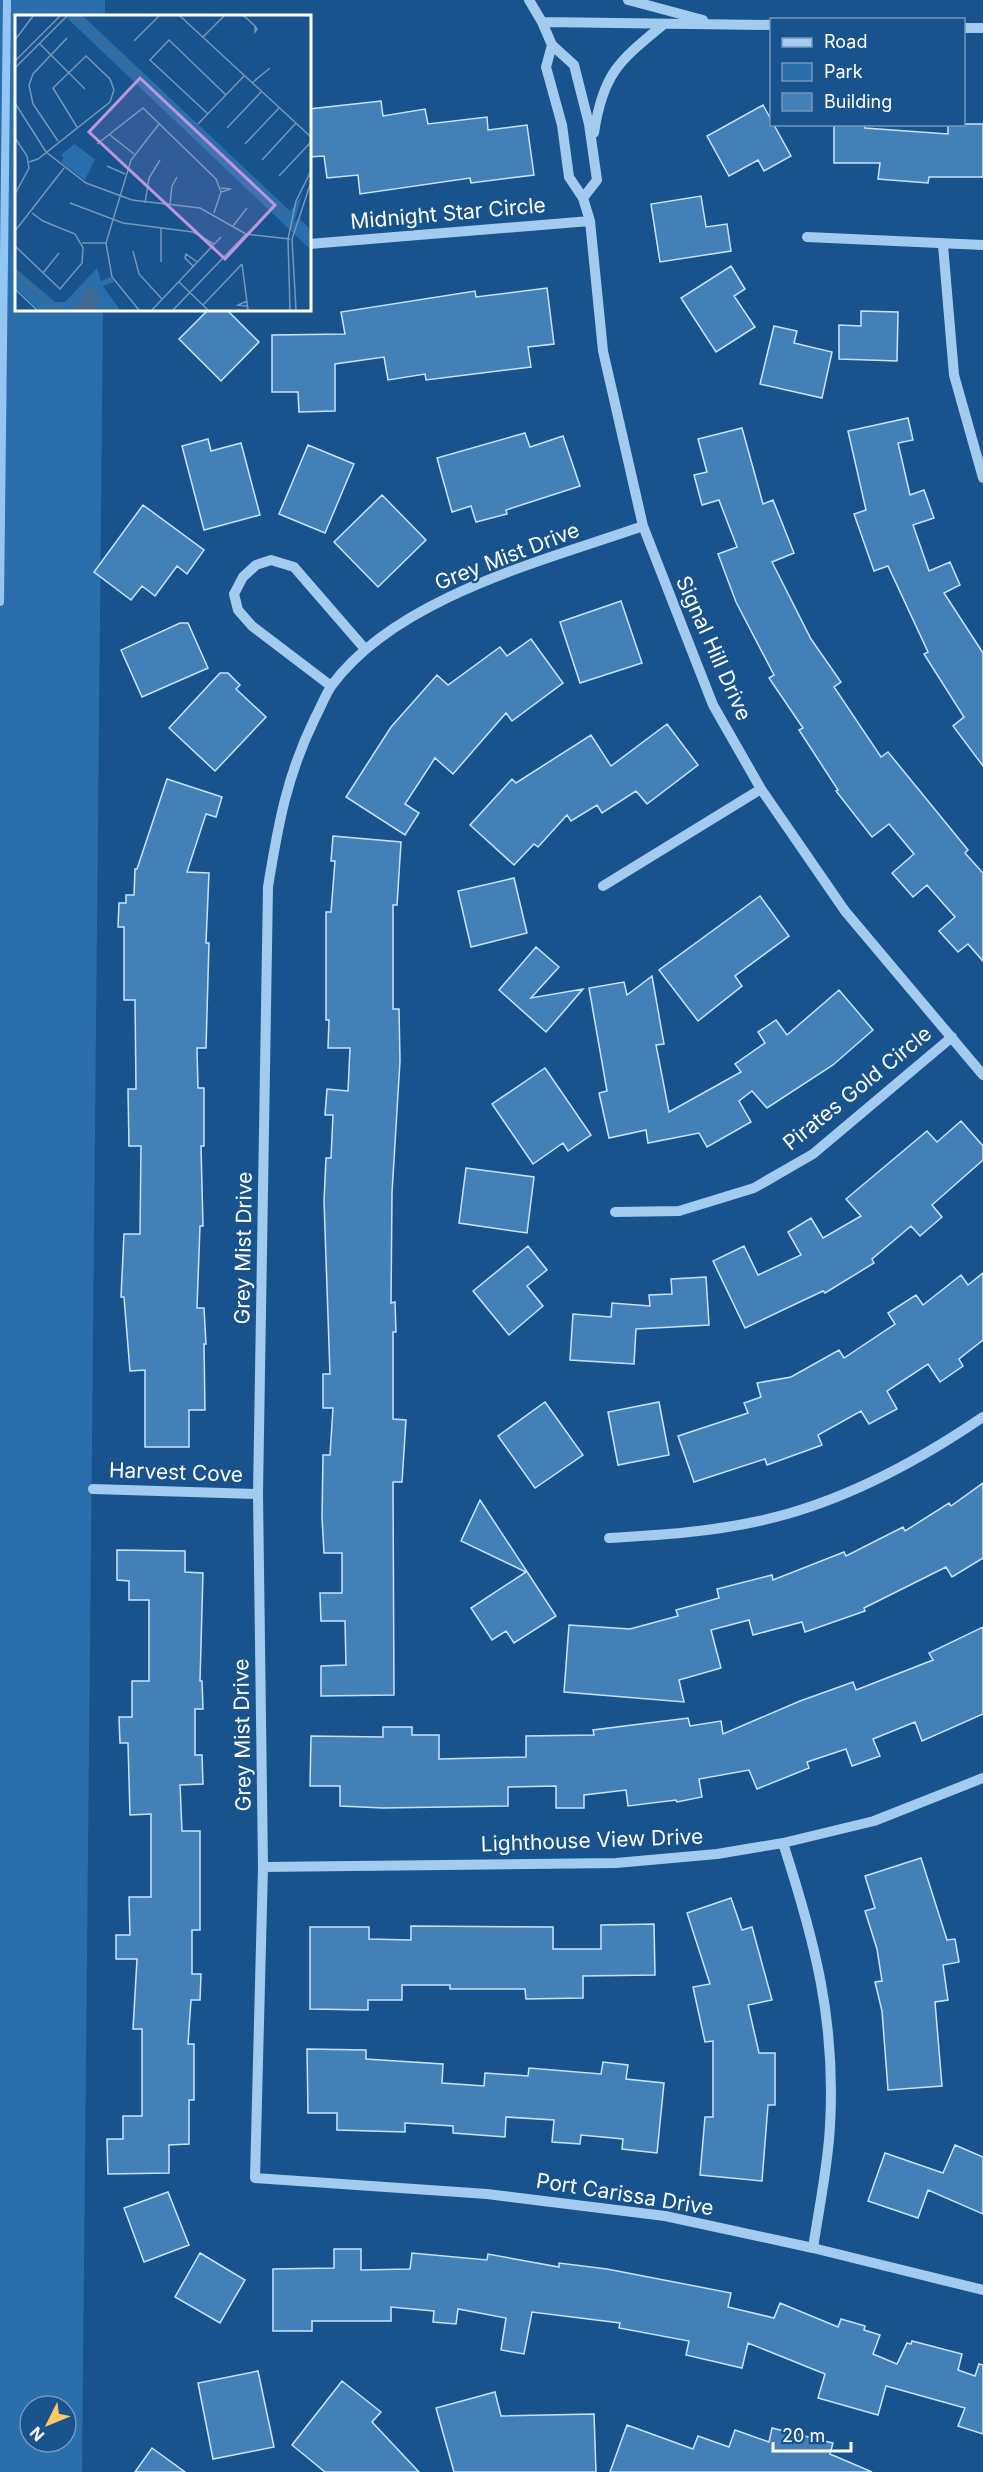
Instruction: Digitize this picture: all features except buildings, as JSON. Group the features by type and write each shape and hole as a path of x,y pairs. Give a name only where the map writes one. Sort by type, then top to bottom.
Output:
{"street":[{"path":"529,0 552,45 574,65 597,180 583,198"},
{"path":"628,0 717,24"},
{"path":"542,22 770,25"},
{"path":"592,146 599,99 612,71 664,24"},
{"path":"965,28 983,28"},
{"name":"Signal Hill Drive","path":"552,45 546,67 562,125 570,177 583,198 590,221 603,351 642,526 713,705 761,789 845,911 983,1075"},
{"name":"Midnight Star Circle","path":"310,244 590,221"},
{"path":"807,237 943,245 983,245"},
{"path":"943,245 954,375 983,478"},
{"name":"Grey Mist Drive","path":"255,2178 263,1868 258,1494 268,887 280,812 301,748 331,686 365,649 419,613 476,585 642,526"},
{"path":"331,686 252,626 238,610 234,594 243,577 256,565 271,560 294,567 365,649"},
{"path":"603,886 761,789"},
{"name":"Pirates Gold Circle","path":"615,1212 679,1211 754,1188 813,1154 952,1037"},
{"path":"609,1538 682,1533 760,1521 828,1500 953,1438 983,1417"},
{"name":"Harvest Cove","path":"93,1489 258,1494"},
{"name":"Lighthouse View Drive","path":"263,1868 616,1863 717,1854 783,1843 874,1821 983,1778"},
{"path":"783,1843 812,1932 826,2003 831,2070 830,2128 813,2248"},
{"name":"Port Carissa Drive","path":"255,2178 487,2194 641,2213 813,2248 983,2290"}],"green space":[{"path":"0,0 105,0 105,15 15,15 15,310 103,310 82,2472 0,2472"}],"waterway":[{"path":"0,602 7,0"}]}
